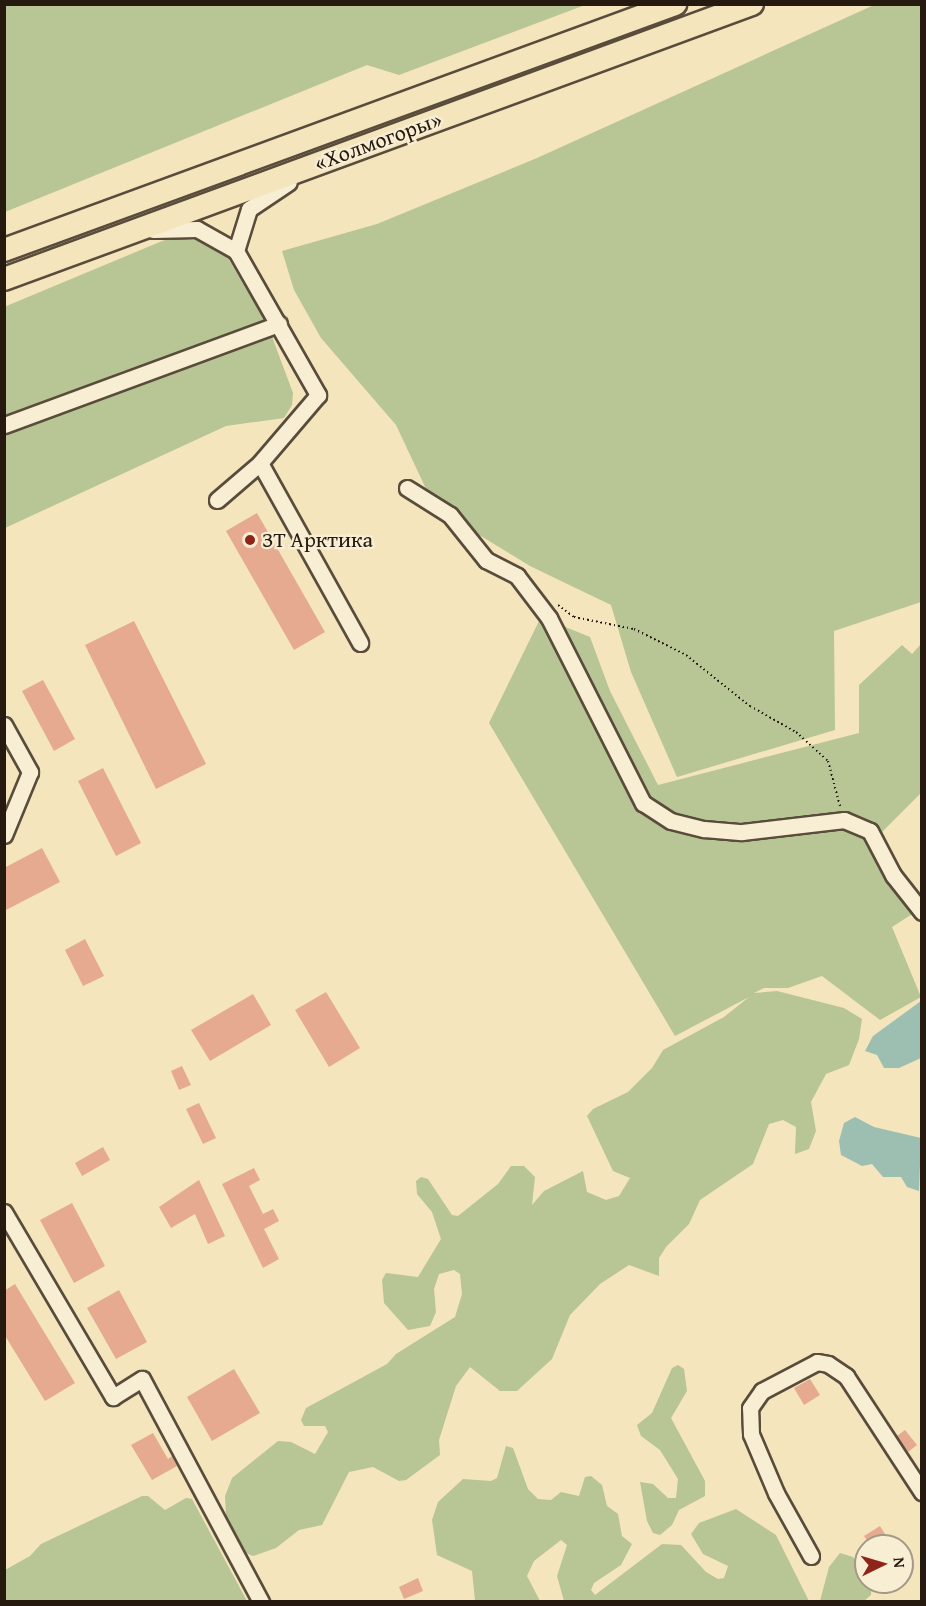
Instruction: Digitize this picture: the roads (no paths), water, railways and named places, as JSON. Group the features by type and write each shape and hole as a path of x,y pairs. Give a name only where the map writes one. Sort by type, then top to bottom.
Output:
{"highway":[{"name":"«Холмогоры»","path":"4,250 675,4"},
{"name":"«Холмогоры»","path":"4,279 752,4"}],"street":[{"path":"236,251 249,209 334,157"},
{"path":"124,234 197,230 236,251 318,395 260,463 217,500"},
{"path":"4,425 279,324"},
{"path":"260,463 360,643"},
{"path":"407,488 450,515 486,560 516,576 549,618 644,803 671,821 704,829 742,832 844,820 870,831 892,875 921,912"},
{"path":"4,725 30,772 4,835"},
{"path":"4,1212 113,1397 142,1379 261,1602"},
{"path":"811,1556 768,1473 751,1434 750,1408 762,1391 817,1362 828,1364 846,1376 921,1492"}],"place":[{"name":"ЗТ Арктика","path":"250,540"}]}
